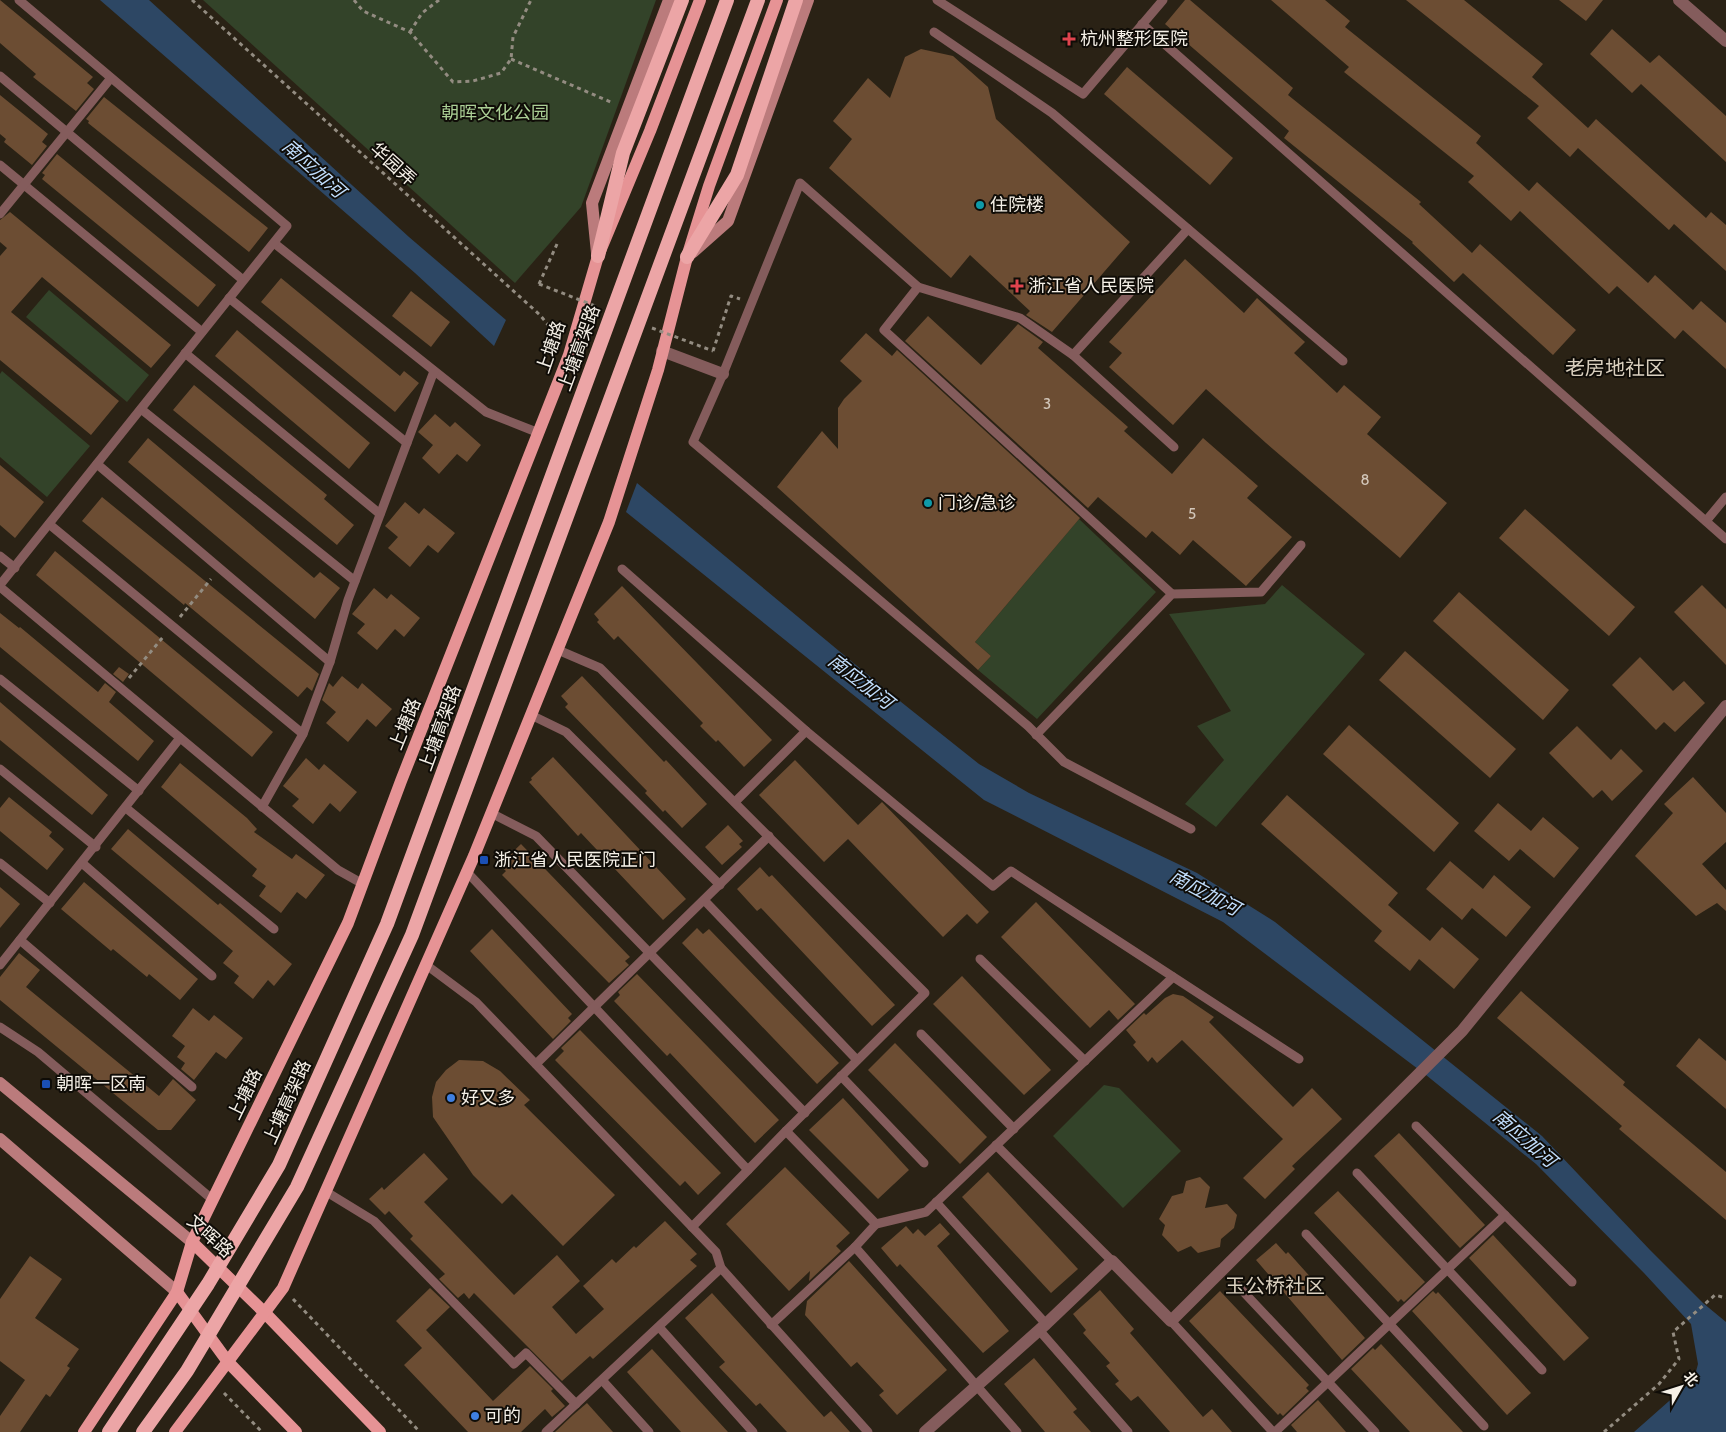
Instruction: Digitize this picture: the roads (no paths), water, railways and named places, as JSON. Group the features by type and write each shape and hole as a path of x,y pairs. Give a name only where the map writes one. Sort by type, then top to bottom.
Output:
{"highway":[{"path":"598,256 623,153 682,0"},
{"name":"上塘高架路","path":"109,1432 208,1284 279,1165 387,924 727,0"},
{"path":"143,1432 187,1370 298,1187 412,935 758,0"},
{"path":"687,257 737,175 796,0"}],"main road":[{"path":"598,256 592,203 669,0"},
{"name":"上塘路","path":"84,1432 178,1292 192,1242 348,923 401,781 569,355 598,256 650,131 700,0"},
{"path":"175,1432 282,1288 491,813 609,522 662,351 687,257 709,186 777,0"},
{"path":"687,257 728,221 808,0"},
{"name":"文晖路","path":"0,1083 192,1242 265,1313 380,1432"},
{"path":"0,1139 178,1292 228,1362 296,1432"}],"street":[{"path":"1679,0 1726,41"},
{"path":"662,351 723,374"},
{"path":"925,1432 1043,1327 1112,1261 1171,1320 1462,1031 1726,706"}],"lane":[{"path":"19,0 286,226 0,586 338,870 363,884"},
{"path":"937,0 1082,94 1162,0"},
{"path":"1142,24 1726,539"},
{"path":"934,32 1052,114 1343,361"},
{"path":"0,76 243,280"},
{"path":"0,214 111,78"},
{"path":"0,165 202,332"},
{"path":"1174,447 1074,356 1020,318 918,287 800,182 723,374 693,442 1036,735 1064,762 1191,829"},
{"path":"1074,356 1188,230"},
{"path":"274,243 486,412 539,433"},
{"path":"918,287 884,330 1172,594 1261,592 1301,545"},
{"path":"229,298 407,443"},
{"path":"186,353 380,514"},
{"path":"262,807 303,734 330,662 355,581 434,371"},
{"path":"141,409 355,581"},
{"path":"97,464 330,662"},
{"path":"1706,521 1726,497"},
{"path":"49,524 303,734"},
{"path":"0,556 15,568"},
{"path":"622,569 806,731 993,886 1011,871 1299,1059"},
{"path":"1036,735 1172,594"},
{"path":"558,650 600,668 925,992 692,1227"},
{"path":"0,679 139,791"},
{"path":"531,716 566,732 720,885"},
{"path":"735,802 806,731"},
{"path":"0,965 3,954 20,940 180,738"},
{"path":"0,769 96,846"},
{"path":"126,808 274,928"},
{"path":"491,813 536,836 804,1113"},
{"path":"536,1064 769,836"},
{"path":"0,863 50,903"},
{"path":"82,863 212,976"},
{"path":"466,871 748,1170"},
{"path":"704,900 857,1060"},
{"path":"20,940 192,1087"},
{"path":"980,958 1085,1061"},
{"path":"425,964 476,1002 716,1252 721,1268 868,1432"},
{"path":"771,1325 855,1247 876,1224 926,1212 1174,977"},
{"path":"0,1027 38,1052 213,1200"},
{"path":"921,1034 1014,1129"},
{"path":"841,1076 924,1163"},
{"path":"1416,1126 1572,1282"},
{"path":"786,1131 876,1224"},
{"path":"996,1145 1112,1261"},
{"path":"1357,1173 1542,1370"},
{"path":"325,1191 374,1221 514,1364 526,1353 576,1404"},
{"path":"936,1202 1043,1327 1128,1432"},
{"path":"1171,1320 1270,1431 1328,1382 1505,1215"},
{"path":"1306,1234 1484,1426"},
{"path":"855,1247 1017,1432"},
{"path":"546,1432 721,1268"},
{"path":"1237,1285 1375,1432"},
{"path":"659,1327 752,1432"},
{"path":"602,1380 649,1432"}],"water":[{"name":"南应加河","path":"100,0 149,0 409,237 506,320 494,346 415,273"},
{"name":"南应加河","path":"637,483 886,690 979,764 1029,793 1197,873 1275,922 1542,1136 1650,1250 1703,1303 1726,1322 1726,1432 1634,1432 1694,1379 1698,1364 1691,1324 1644,1273 1536,1164 1426,1075 1223,922 984,800 626,512"}],"place":[{"name":"杭州整形医院","path":"1069,39"},
{"name":"住院楼","path":"980,205"},
{"name":"浙江省人民医院","path":"1017,286"},
{"name":"门诊/急诊","path":"928,503"},
{"name":"浙江省人民医院正门","path":"484,860"},
{"name":"朝晖一区南","path":"46,1084"},
{"name":"好又多","path":"451,1098"},
{"name":"可的","path":"475,1416"}],"district":[{"name":"老房地社区","path":"1615,368"},
{"name":"玉公桥社区","path":"1275,1286"}],"park label":[{"name":"朝晖文化公园","path":"495,113"}]}
